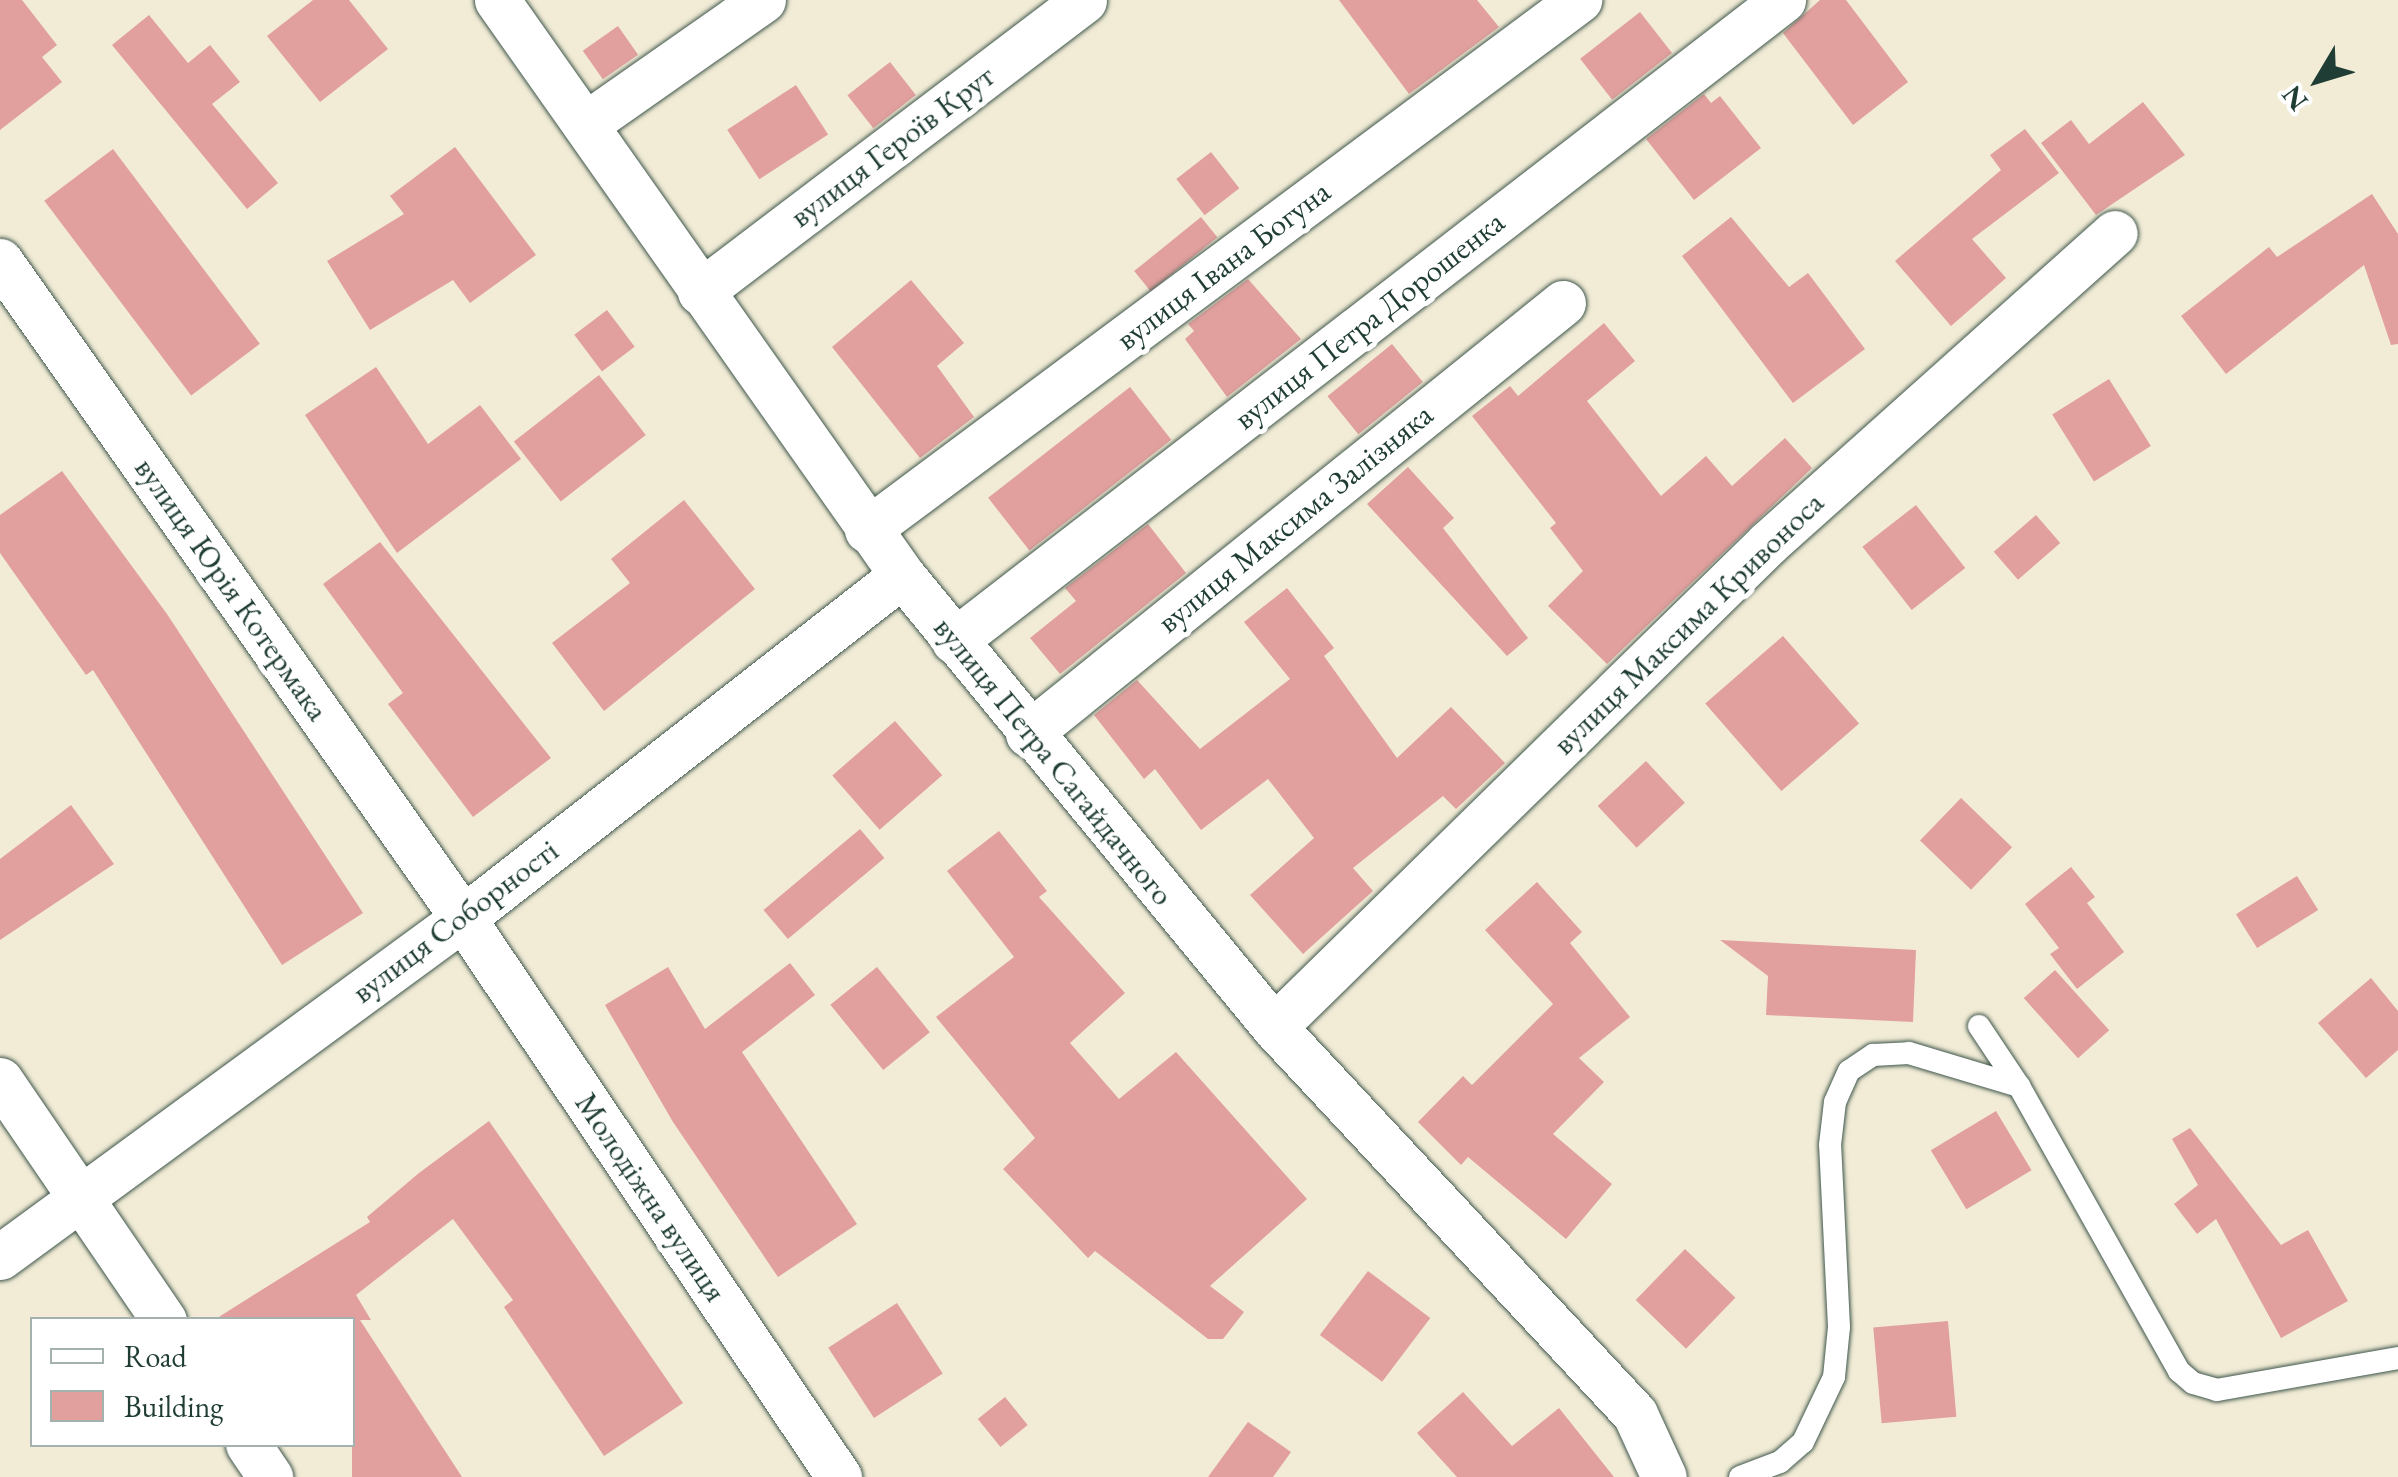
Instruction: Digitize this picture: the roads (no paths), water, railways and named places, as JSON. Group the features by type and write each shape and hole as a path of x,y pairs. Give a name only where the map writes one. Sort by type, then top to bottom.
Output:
{"street":[{"name":"вулиця Петра Сагайдачного","path":"497,0 866,530 1028,734 1274,1027 1635,1414 1664,1477"},
{"path":"586,124 763,0"},
{"name":"вулиця Героїв Крут","path":"700,292 1084,0"},
{"name":"вулиця Івана Богуна","path":"866,530 1579,0"},
{"name":"вулиця Петра Дорошенка","path":"954,641 1783,0"},
{"name":"вулиця Максима Кривоноса","path":"1274,1027 1768,543 2115,233"},
{"name":"вулиця Юрія Котермака","path":"0,261 463,918"},
{"name":"вулиця Максима Залізняка","path":"1028,734 1563,303"},
{"name":"вулиця Соборності","path":"0,1256 463,918 902,575"},
{"name":"Молодіжна вулиця","path":"463,918 839,1477"},
{"path":"0,1080 162,1317"},
{"path":"250,1447 270,1477"}],"lane":[{"path":"1979,1026 2019,1086 2179,1371 2193,1382 2217,1390 2398,1358"},
{"path":"1740,1477 1780,1462 1803,1442 1834,1377 1838,1327 1830,1144 1835,1102 1849,1071 1873,1055 1909,1053 2019,1086"}]}
